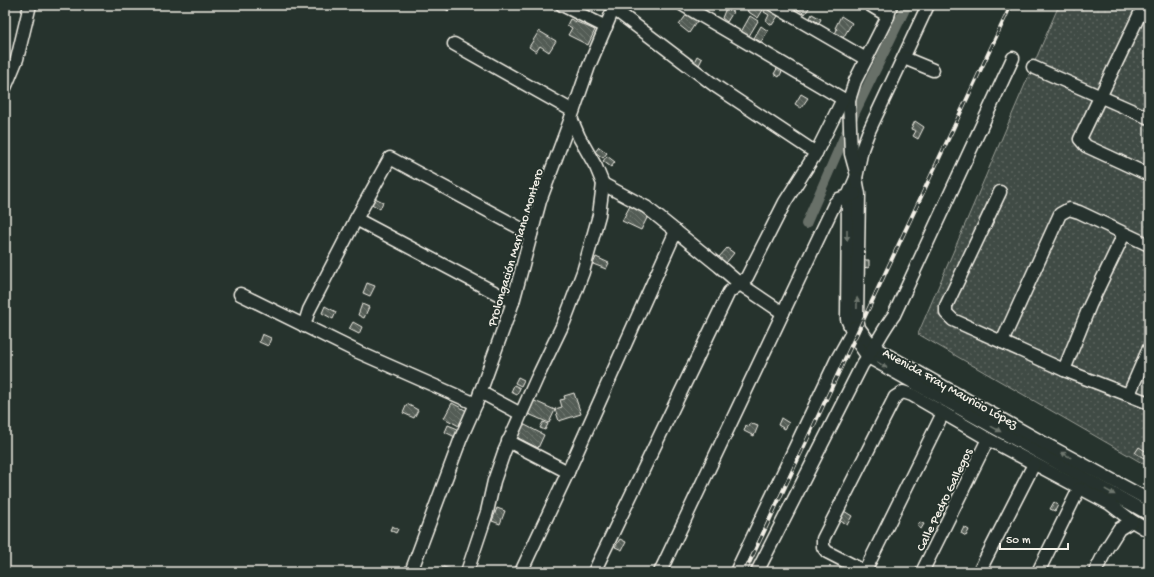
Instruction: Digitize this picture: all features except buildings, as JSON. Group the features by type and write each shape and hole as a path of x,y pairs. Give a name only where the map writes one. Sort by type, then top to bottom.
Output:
{"street":[{"path":"6,82 17,59 30,5"},
{"path":"562,5 606,27"},
{"path":"683,5 847,103"},
{"path":"773,5 866,59"},
{"path":"594,572 729,292 747,277 785,202 847,103 855,81 890,10 870,5"},
{"name":"Avenida Fray Mauricio López","path":"928,5 868,133 862,149 856,176 853,195 847,318 855,327 855,338 871,352 1149,514"},
{"path":"1144,5 1080,139 1086,146 1149,175"},
{"path":"614,7 714,85 816,153"},
{"name":"Prolongación Mariano Montero","path":"411,572 461,438 476,404 513,302 540,201 589,66 614,7"},
{"path":"454,44 572,114 579,137 596,167 603,184 599,215 583,272 564,322 536,378 508,442 494,481 487,512 467,572"},
{"path":"904,58 933,70"},
{"path":"757,572 862,365 884,328 894,315 1013,58"},
{"path":"1033,67 1149,118"},
{"path":"847,103 851,154 856,176"},
{"path":"304,326 309,310 356,219 390,158 531,234"},
{"path":"603,184 646,207 740,284 783,313"},
{"path":"1000,192 946,306 946,313 953,320 1064,370 1149,403"},
{"path":"660,572 697,491 835,203 839,199 853,195"},
{"path":"1002,342 1060,214 1069,209 1079,212 1149,245"},
{"path":"356,219 513,302"},
{"path":"521,572 568,472 676,231"},
{"path":"1064,370 1090,305 1124,234"},
{"path":"240,294 358,352 476,404"},
{"path":"736,572 836,361 855,327"},
{"path":"1129,394 1149,348"},
{"name":"Avenida Fray Mauricio López","path":"871,352 1149,500"},
{"path":"480,392 521,414"},
{"path":"943,413 866,572 827,552 823,547 823,539 895,397 903,392 912,395 988,439 1079,489 1110,504 1132,521 1149,531"},
{"name":"Calle Pedro Gallegos","path":"922,572 988,439"},
{"path":"508,442 568,472"},
{"path":"979,572 1034,464"},
{"path":"1038,572 1079,489"},
{"path":"1095,572 1107,548 1119,529 1132,521"}],"shaded area":[{"path":"1059,5 1149,5 1149,467 918,334"}],"waterway":[{"path":"806,224 856,110 907,5"}],"railway":[{"path":"745,572 1011,5"}]}
